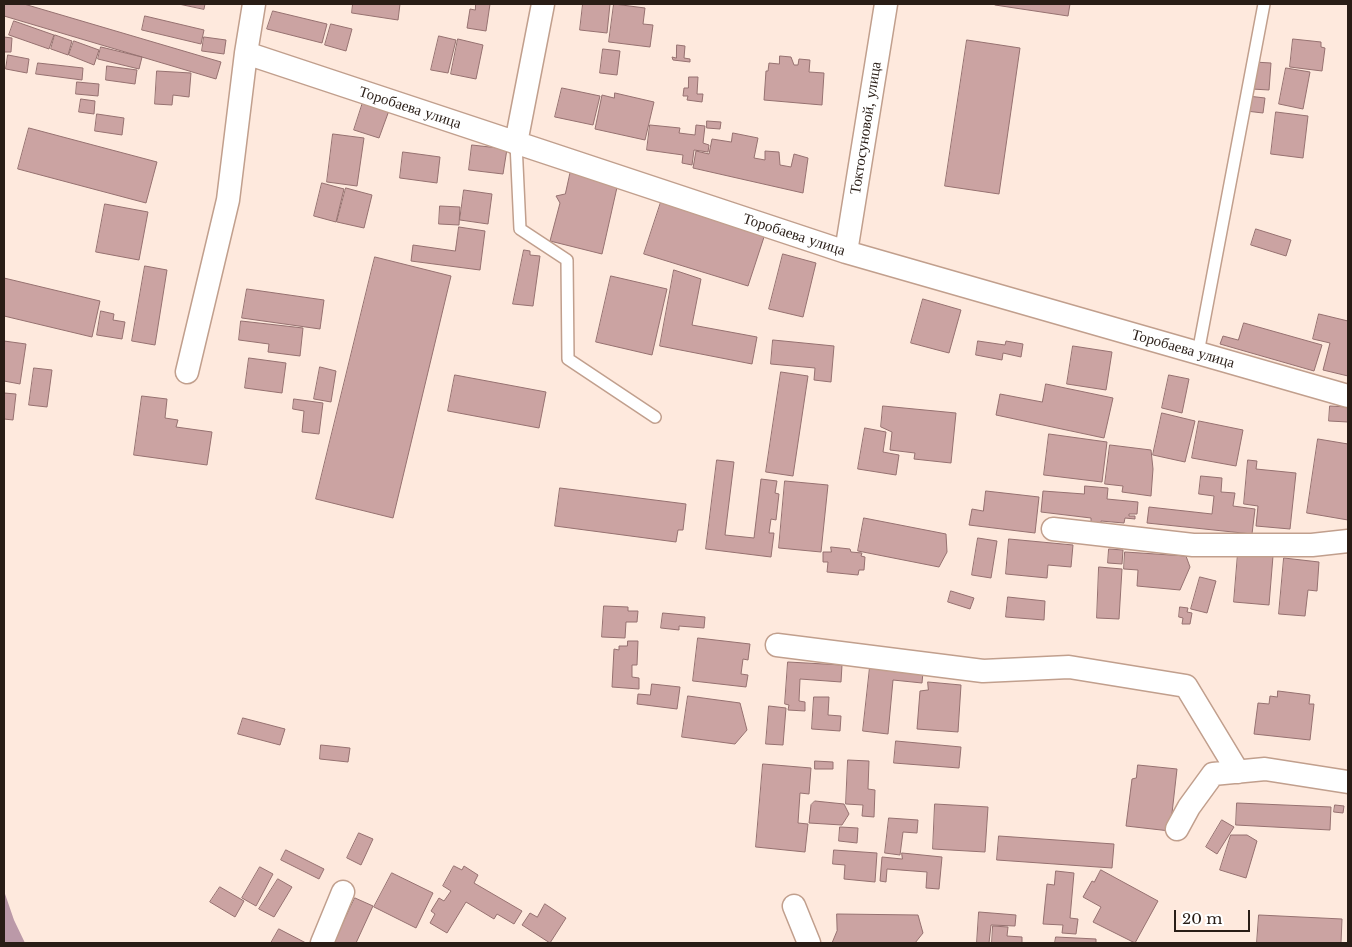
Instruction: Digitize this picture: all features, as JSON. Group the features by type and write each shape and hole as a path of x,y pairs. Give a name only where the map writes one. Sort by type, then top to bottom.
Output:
{"street":[{"path":"187,372 228,200 254,4"},
{"path":"516,143 543,4"},
{"name":"Токтосуновой, улица","path":"846,252 886,4"},
{"name":"Торобаева улица","path":"246,53 846,252 1348,396"},
{"path":"1053,529 1193,545 1312,545 1348,541"},
{"path":"777,645 983,671 1069,667 1186,686 1238,772"},
{"path":"1177,829 1189,807 1213,774 1265,769 1348,782"},
{"path":"322,943 343,892"},
{"path":"794,906 809,943"}],"lane":[{"path":"1198,353 1264,4"},
{"path":"516,143 520,229 567,260 568,359 655,418"}],"shaded area":[{"path":"4,891 14,920 25,943 4,943"}],"building":[{"path":"4,4 24,4 221,62 216,79 4,16"},
{"path":"179,4 205,4 204,9"},
{"path":"353,4 400,4 398,20 352,13"},
{"path":"476,4 490,4 486,31 467,28 470,9 475,10"},
{"path":"583,4 610,4 607,33 580,30"},
{"path":"614,4 645,8 643,24 653,25 650,47 609,42"},
{"path":"995,4 1070,4 1068,16"},
{"path":"273,11 327,24 322,43 267,29"},
{"path":"145,16 204,30 201,44 142,30"},
{"path":"14,21 54,35 49,49 9,35"},
{"path":"331,24 352,29 346,51 325,45"},
{"path":"55,35 72,41 68,55 51,49"},
{"path":"439,36 456,40 448,73 431,70"},
{"path":"4,37 12,38 11,52 4,52"},
{"path":"204,37 226,40 224,54 202,51"},
{"path":"458,39 483,45 476,79 451,74"},
{"path":"1293,39 1321,42 1321,47 1325,48 1322,71 1290,67"},
{"path":"967,40 1020,48 999,194 945,186"},
{"path":"74,41 99,50 94,65 69,55"},
{"path":"677,45 685,46 684,58 690,59 690,62 673,60 672,57 676,58"},
{"path":"101,47 142,57 139,69 98,59"},
{"path":"603,49 620,51 617,75 600,73"},
{"path":"8,55 29,59 27,73 6,69"},
{"path":"780,56 791,57 794,65 798,65 799,59 810,60 809,72 824,73 822,105 764,100 766,71 768,71 769,63 779,64"},
{"path":"1254,62 1271,63 1269,90 1252,89"},
{"path":"38,63 83,68 82,80 36,74"},
{"path":"107,66 137,70 135,84 106,80"},
{"path":"1286,68 1310,72 1303,109 1279,104"},
{"path":"157,71 191,73 189,97 173,95 172,105 155,104"},
{"path":"689,77 698,77 697,94 703,94 702,102 687,100 688,96 683,96 684,88 688,88"},
{"path":"77,82 99,84 98,96 76,94"},
{"path":"562,88 600,96 593,125 555,117"},
{"path":"615,93 654,102 645,140 595,129 602,95 614,98"},
{"path":"365,96 391,105 379,138 354,130"},
{"path":"1248,96 1265,98 1263,113 1246,111"},
{"path":"81,99 95,101 94,114 79,112"},
{"path":"1276,112 1308,116 1303,158 1271,154"},
{"path":"97,114 124,118 122,135 95,131"},
{"path":"707,121 721,122 720,129 707,128"},
{"path":"650,125 680,128 679,133 695,135 696,125 705,126 703,143 709,145 708,152 694,150 692,165 682,163 683,155 647,150"},
{"path":"29,128 157,162 146,203 18,169"},
{"path":"733,133 758,138 754,158 765,160 765,151 779,152 780,165 791,167 794,154 808,158 803,193 693,168 696,151 709,154 712,139 731,142"},
{"path":"333,134 364,138 357,186 327,182"},
{"path":"472,145 507,149 503,174 469,170"},
{"path":"403,152 440,157 437,183 400,178"},
{"path":"571,170 618,183 602,254 550,241 560,203 556,196 565,194"},
{"path":"322,183 344,189 336,222 314,216"},
{"path":"346,188 372,195 364,228 337,222"},
{"path":"464,190 492,194 488,224 460,220"},
{"path":"662,199 765,234 748,286 644,254"},
{"path":"105,204 148,212 139,260 96,252"},
{"path":"440,206 460,207 459,225 439,224"},
{"path":"459,227 485,231 480,270 411,261 413,245 455,251"},
{"path":"1256,229 1291,240 1286,256 1251,245"},
{"path":"524,250 530,251 530,255 540,256 533,306 513,304"},
{"path":"783,254 816,263 803,317 769,309"},
{"path":"375,257 451,276 393,518 316,499"},
{"path":"145,266 167,270 155,345 132,341"},
{"path":"674,270 701,279 692,325 757,337 752,364 660,346"},
{"path":"611,276 667,289 652,355 596,342"},
{"path":"4,278 100,301 92,337 4,316"},
{"path":"247,289 324,300 320,329 242,318"},
{"path":"923,299 961,310 949,353 911,343"},
{"path":"101,311 114,314 113,320 125,322 122,339 97,335"},
{"path":"1319,314 1348,321 1348,376 1323,370 1330,343 1313,339"},
{"path":"241,321 303,328 300,356 268,352 269,344 239,340"},
{"path":"1244,323 1322,345 1314,371 1220,344 1223,336 1238,340"},
{"path":"773,340 834,346 831,382 814,380 815,368 771,364"},
{"path":"4,341 26,344 20,384 4,381"},
{"path":"978,341 1005,345 1006,341 1023,344 1021,357 1003,353 1002,360 976,355"},
{"path":"1073,346 1112,352 1106,390 1067,384"},
{"path":"249,358 286,363 282,393 245,388"},
{"path":"320,367 336,371 331,402 314,399"},
{"path":"34,368 52,370 47,407 29,405"},
{"path":"781,372 808,376 793,476 766,472"},
{"path":"455,375 546,392 539,428 448,411"},
{"path":"1169,375 1189,379 1182,413 1162,408"},
{"path":"1046,384 1113,398 1104,438 996,415 1000,394 1042,402"},
{"path":"4,393 16,394 13,420 4,419"},
{"path":"142,396 167,399 165,418 178,420 176,427 212,432 207,465 134,455"},
{"path":"294,399 323,403 319,434 302,432 304,411 293,409"},
{"path":"883,406 956,413 951,463 914,459 915,453 890,450 892,432 881,427"},
{"path":"1330,406 1348,407 1348,422 1329,421"},
{"path":"1162,413 1195,421 1185,462 1153,455"},
{"path":"1199,421 1243,430 1236,466 1192,458"},
{"path":"865,428 886,432 883,452 899,455 896,475 858,469"},
{"path":"1049,434 1107,442 1102,482 1044,475"},
{"path":"1318,439 1348,444 1348,520 1307,513"},
{"path":"1110,445 1151,450 1153,469 1151,496 1122,492 1123,486 1105,484"},
{"path":"717,460 734,462 725,535 754,538 761,479 777,481 775,493 779,494 776,520 771,519 769,533 774,533 771,557 706,549"},
{"path":"1248,460 1257,461 1256,469 1296,473 1290,529 1256,526 1258,506 1244,504"},
{"path":"1201,476 1222,478 1221,492 1235,493 1233,506 1255,509 1252,534 1147,523 1149,507 1212,514 1214,496 1199,494"},
{"path":"785,481 828,485 821,552 779,548"},
{"path":"1085,486 1108,488 1107,499 1138,502 1137,514 1129,514 1129,516 1135,516 1135,519 1125,518 1124,523 1101,521 1101,525 1091,524 1091,518 1041,512 1043,491 1084,494"},
{"path":"560,488 686,504 683,530 678,530 676,542 555,526"},
{"path":"986,491 1039,497 1035,533 969,525 972,509 983,511"},
{"path":"864,518 946,534 947,552 939,567 858,551"},
{"path":"978,538 997,541 991,578 972,575"},
{"path":"1009,539 1073,545 1071,567 1048,565 1047,578 1006,574"},
{"path":"831,547 850,549 851,552 862,553 861,556 865,557 864,570 859,570 858,575 827,572 828,562 823,562 823,552 831,552"},
{"path":"1109,549 1123,550 1122,564 1108,563"},
{"path":"1125,552 1186,556 1190,567 1180,590 1137,586 1138,570 1124,569"},
{"path":"1238,553 1273,556 1269,605 1234,602"},
{"path":"1284,558 1319,562 1317,591 1308,590 1305,616 1279,614"},
{"path":"1099,567 1122,569 1119,619 1097,618"},
{"path":"1200,577 1216,581 1207,613 1191,609"},
{"path":"951,591 974,598 970,609 948,602"},
{"path":"1008,597 1045,601 1044,620 1006,617"},
{"path":"604,606 628,607 628,611 638,611 637,622 626,622 625,638 602,637"},
{"path":"1180,607 1188,608 1187,612 1192,613 1190,624 1182,624 1183,618 1179,617"},
{"path":"663,613 705,617 704,628 679,626 679,630 661,628"},
{"path":"698,638 750,644 748,660 743,659 741,674 748,675 746,687 693,681"},
{"path":"628,641 638,641 637,665 632,665 632,677 639,678 639,689 612,687 614,649 619,650 619,646 627,646"},
{"path":"788,662 842,665 841,682 800,679 799,701 805,702 805,711 788,710 789,705 785,704"},
{"path":"870,667 923,672 922,683 893,680 888,734 863,731"},
{"path":"928,682 961,685 958,732 917,729 920,691 928,690"},
{"path":"652,684 680,687 677,709 637,704 638,694 650,695"},
{"path":"1278,691 1310,695 1309,704 1314,704 1310,740 1254,734 1258,703 1269,704 1270,696 1277,697"},
{"path":"688,696 740,703 747,730 735,744 682,737"},
{"path":"814,697 829,697 828,715 841,716 840,731 812,729"},
{"path":"769,706 786,708 783,745 766,744"},
{"path":"243,718 285,729 280,745 238,734"},
{"path":"896,741 961,747 959,768 894,763"},
{"path":"321,745 350,748 348,762 320,759"},
{"path":"848,760 869,761 868,789 875,790 874,817 862,816 863,805 846,804"},
{"path":"815,761 833,762 833,769 815,769"},
{"path":"763,764 811,768 809,794 800,793 798,823 808,824 805,852 756,847"},
{"path":"1138,765 1177,769 1170,831 1126,826 1132,779 1136,778"},
{"path":"815,801 844,804 849,814 842,825 809,823 811,805"},
{"path":"1237,803 1331,807 1330,830 1236,825"},
{"path":"935,804 988,807 985,852 933,849"},
{"path":"1335,805 1344,806 1343,813 1334,812"},
{"path":"889,818 918,820 917,833 903,832 900,855 885,853"},
{"path":"1222,820 1234,827 1217,854 1206,847"},
{"path":"840,827 858,828 857,843 839,841"},
{"path":"359,833 373,839 361,865 347,858"},
{"path":"1231,835 1247,835 1257,841 1246,878 1220,870"},
{"path":"999,836 1114,844 1112,868 997,860"},
{"path":"286,850 324,869 319,879 281,860"},
{"path":"834,850 877,853 875,882 844,879 845,865 833,864"},
{"path":"902,853 942,857 939,889 926,888 927,872 887,869 886,882 880,881 882,857 902,859"},
{"path":"454,866 462,870 464,866 478,875 474,883 522,911 514,924 497,914 494,919 466,902 447,933 430,923 435,914 431,911 439,898 444,901 451,891 443,886"},
{"path":"260,867 273,874 256,906 242,898"},
{"path":"1101,870 1158,901 1135,943 1093,922 1101,907 1083,897"},
{"path":"1056,871 1074,873 1070,918 1078,919 1076,934 1062,933 1063,925 1043,924 1047,884 1054,885"},
{"path":"392,873 433,893 416,928 374,907"},
{"path":"278,879 292,887 274,917 259,909"},
{"path":"220,887 244,901 235,917 210,902"},
{"path":"355,898 373,906 356,943 334,943"},
{"path":"545,904 566,918 550,943 522,925 530,913 537,917"},
{"path":"979,912 1016,915 1015,926 991,925 989,943 977,943"},
{"path":"837,914 918,915 923,933 915,943 832,943 837,931"},
{"path":"1259,915 1342,919 1341,943 1257,943"},
{"path":"993,926 1008,927 1007,936 1022,937 1022,943 992,943"},
{"path":"279,929 306,943 271,943"},
{"path":"1056,937 1096,939 1096,943 1055,943"}]}
